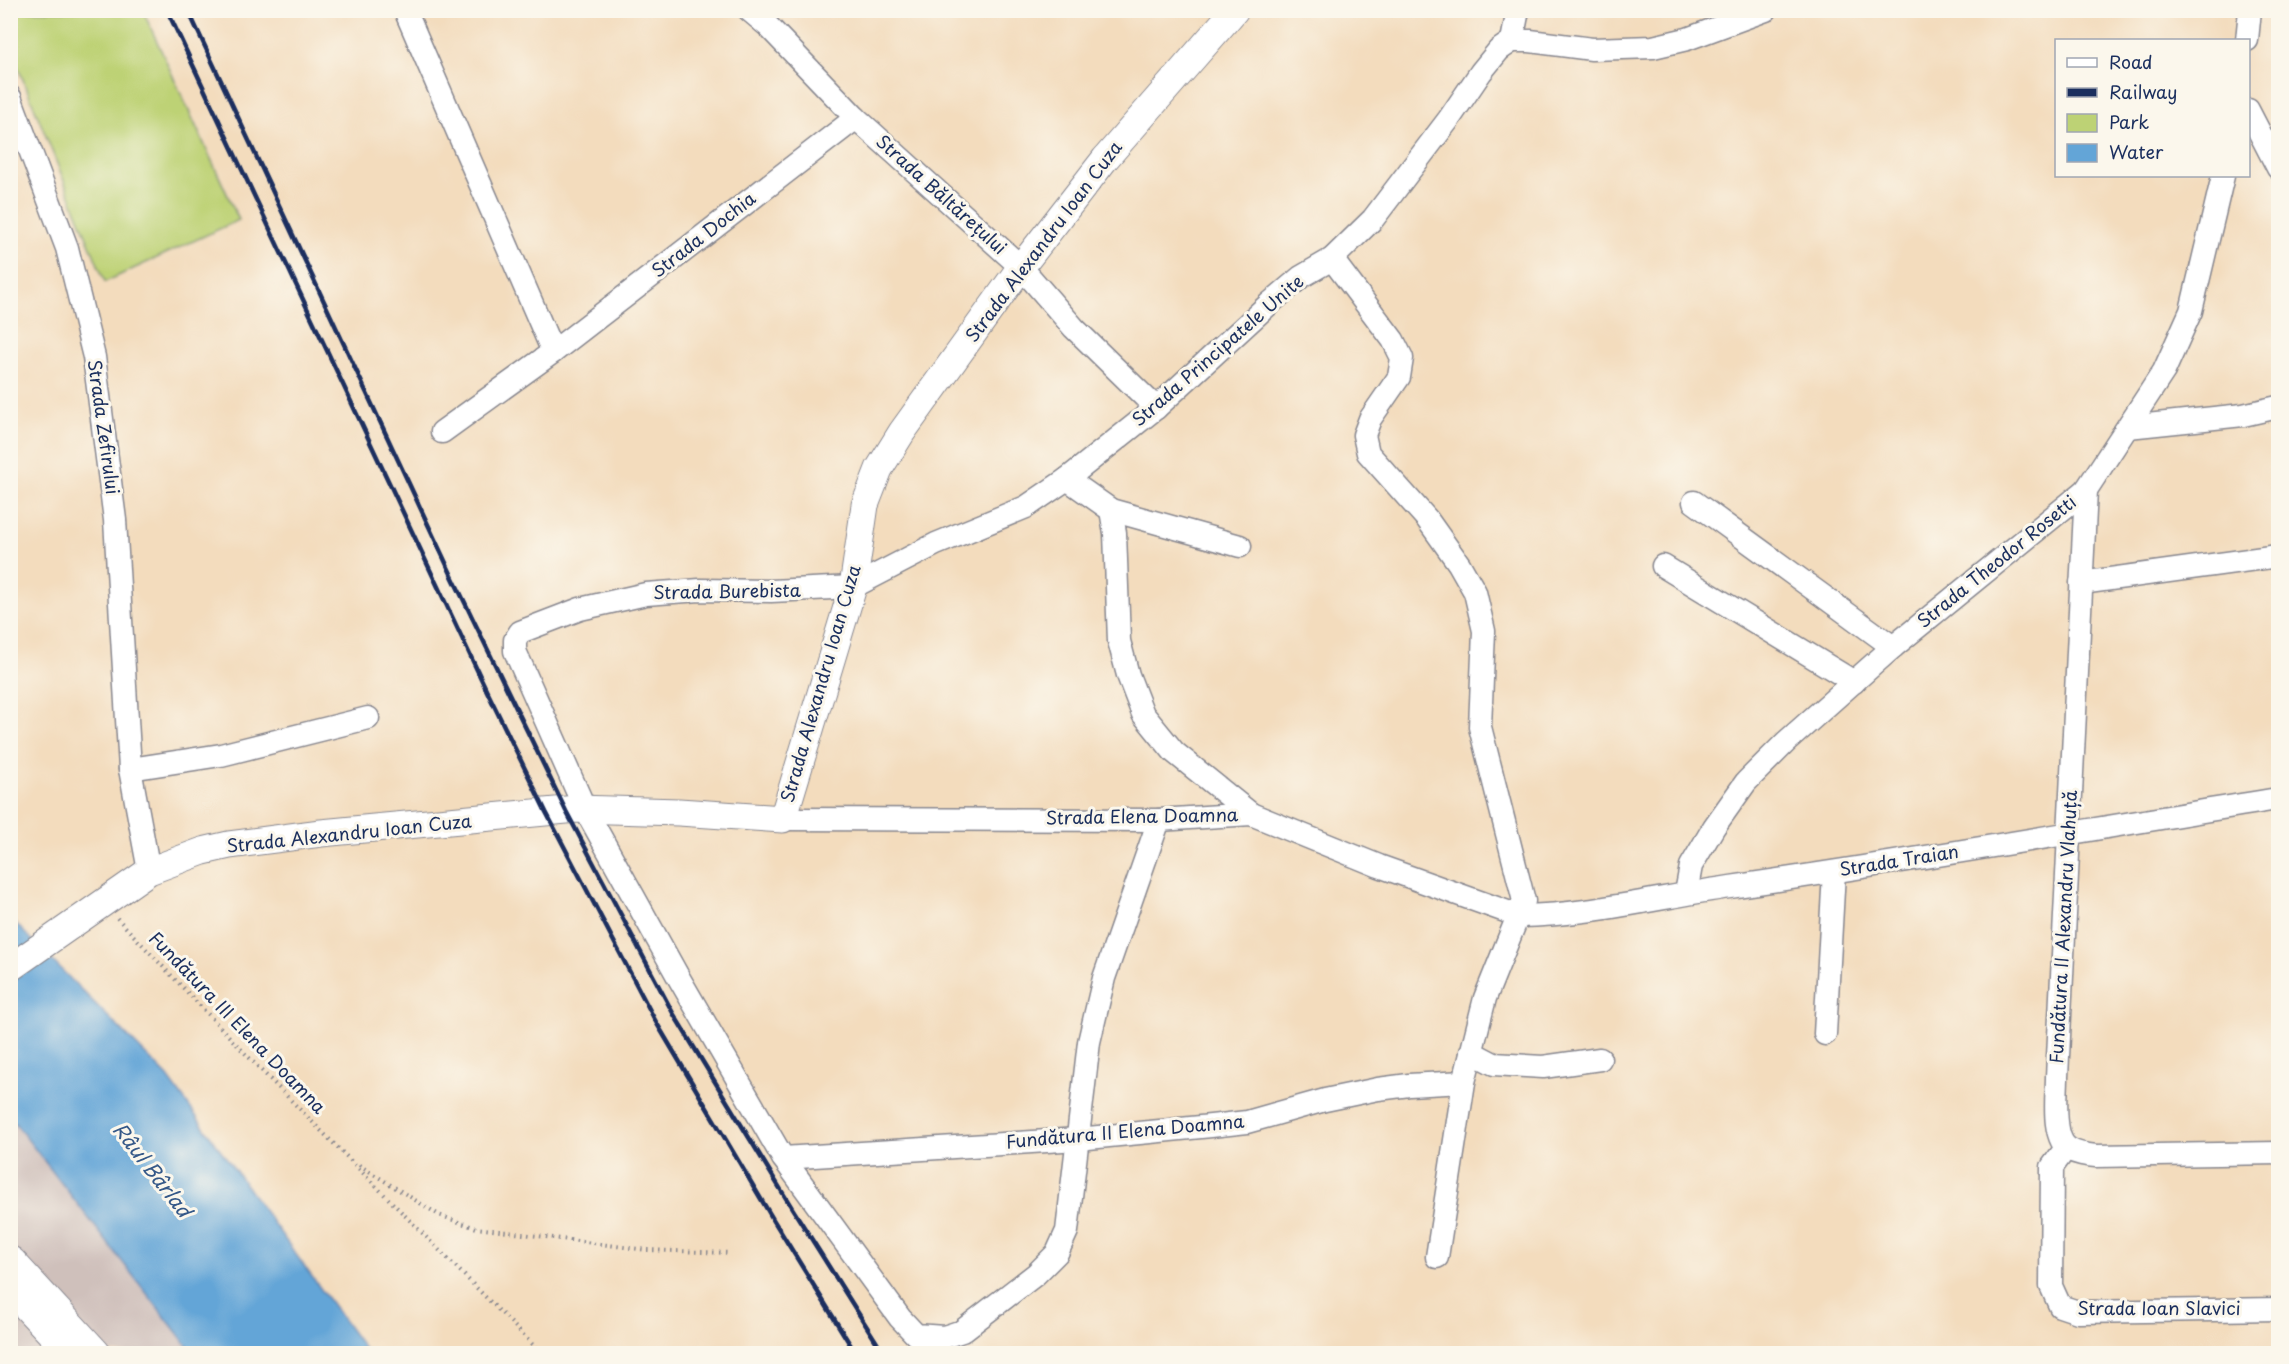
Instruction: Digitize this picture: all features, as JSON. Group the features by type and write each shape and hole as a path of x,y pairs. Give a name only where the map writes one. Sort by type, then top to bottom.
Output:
{"highway":[{"path":"10,1263 94,1353"}],"street":[{"path":"405,10 553,352"},
{"name":"Strada Băltărețului","path":"749,10 768,26 856,118 1021,267 1074,328 1156,408"},
{"name":"Strada Alexandru Ioan Cuza","path":"10,968 149,871 203,851 262,840 585,809 783,819 853,587 865,504 879,469 902,432 1021,267 1105,159 1235,10"},
{"path":"1518,10 1512,41 1592,49 1653,47 1687,39 1766,10"},
{"path":"2247,39 2250,10"},
{"name":"Strada Principatele Unite","path":"853,587 936,543 1026,507 1067,479 1156,408 1269,304 1301,277 1332,259 1373,219 1449,119 1481,72 1499,50 1512,41"},
{"name":"Strada Zefirului","path":"10,97 67,248 94,357 116,520 130,769 149,871"},
{"path":"2250,114 2278,168"},
{"name":"Strada Dochia","path":"442,432 553,352 856,118"},
{"name":"Strada Theodor Rosetti","path":"1686,893 1691,866 1714,827 1746,782 1786,742 1893,647 2086,490 2164,371 2191,311 2223,177"},
{"path":"1332,259 1393,340 1402,358 1399,377 1370,419 1364,435 1368,453 1427,519 1459,564 1475,592 1484,631 1480,727 1524,901 1485,998 1464,1082 1437,1257"},
{"path":"2128,427 2233,417 2278,407"},
{"path":"1067,479 1111,510 1240,546"},
{"name":"Fundătura II Alexandru Vlahuță","path":"2066,1148 2058,1132 2056,1117 2086,490"},
{"path":"1694,502 1893,647"},
{"path":"1111,510 1115,533 1119,641 1128,675 1143,714 1174,752 1251,814"},
{"path":"2081,583 2278,556"},
{"path":"1663,566 1854,682"},
{"name":"Strada Burebista","path":"585,809 515,651 515,640 520,632 580,609 646,594 700,590 771,591 853,587"},
{"path":"130,769 221,755 368,718"},
{"name":"Strada Traian","path":"1519,916 1598,910 1686,893 1834,872 2278,799"},
{"path":"585,809 783,1158 900,1318 916,1335 944,1337 962,1331 1036,1274 1058,1254 1067,1231 1082,1083 1099,998 1159,820"},
{"name":"Strada Elena Doamna","path":"783,819 1159,820 1251,814 1379,866 1519,916"},
{"path":"1825,1034 1834,872"},
{"path":"1472,1052 1494,1064 1543,1067 1600,1059"},
{"name":"Fundătura II Elena Doamna","path":"783,1158 1078,1139 1247,1122 1326,1100 1378,1089 1464,1082"},
{"path":"2066,1148 2079,1154 2096,1156 2278,1153"},
{"name":"Strada Ioan Slavici","path":"2066,1148 2052,1167 2051,1286 2060,1306 2078,1312 2278,1310"},
{"path":"10,1290 70,1353"}],"path":[{"name":"Fundătura III Elena Doamna","path":"103,902 258,1067 542,1353"},
{"name":"Fundătura III Elena Doamna","path":"353,1161 439,1215 477,1228 647,1250 730,1253"}],"shaded area":[{"path":"11,1118 193,1353 11,1353"}],"green space":[{"path":"10,11 143,11 239,220 105,282 11,50"}],"water":[{"name":"Râul Bârlad","path":"10,918 168,1077 367,1353 193,1353 11,1118"}],"railway":[{"path":"167,10 546,812 656,1022 856,1354"},
{"path":"188,10 453,578 566,811 673,1013 884,1354"}]}
